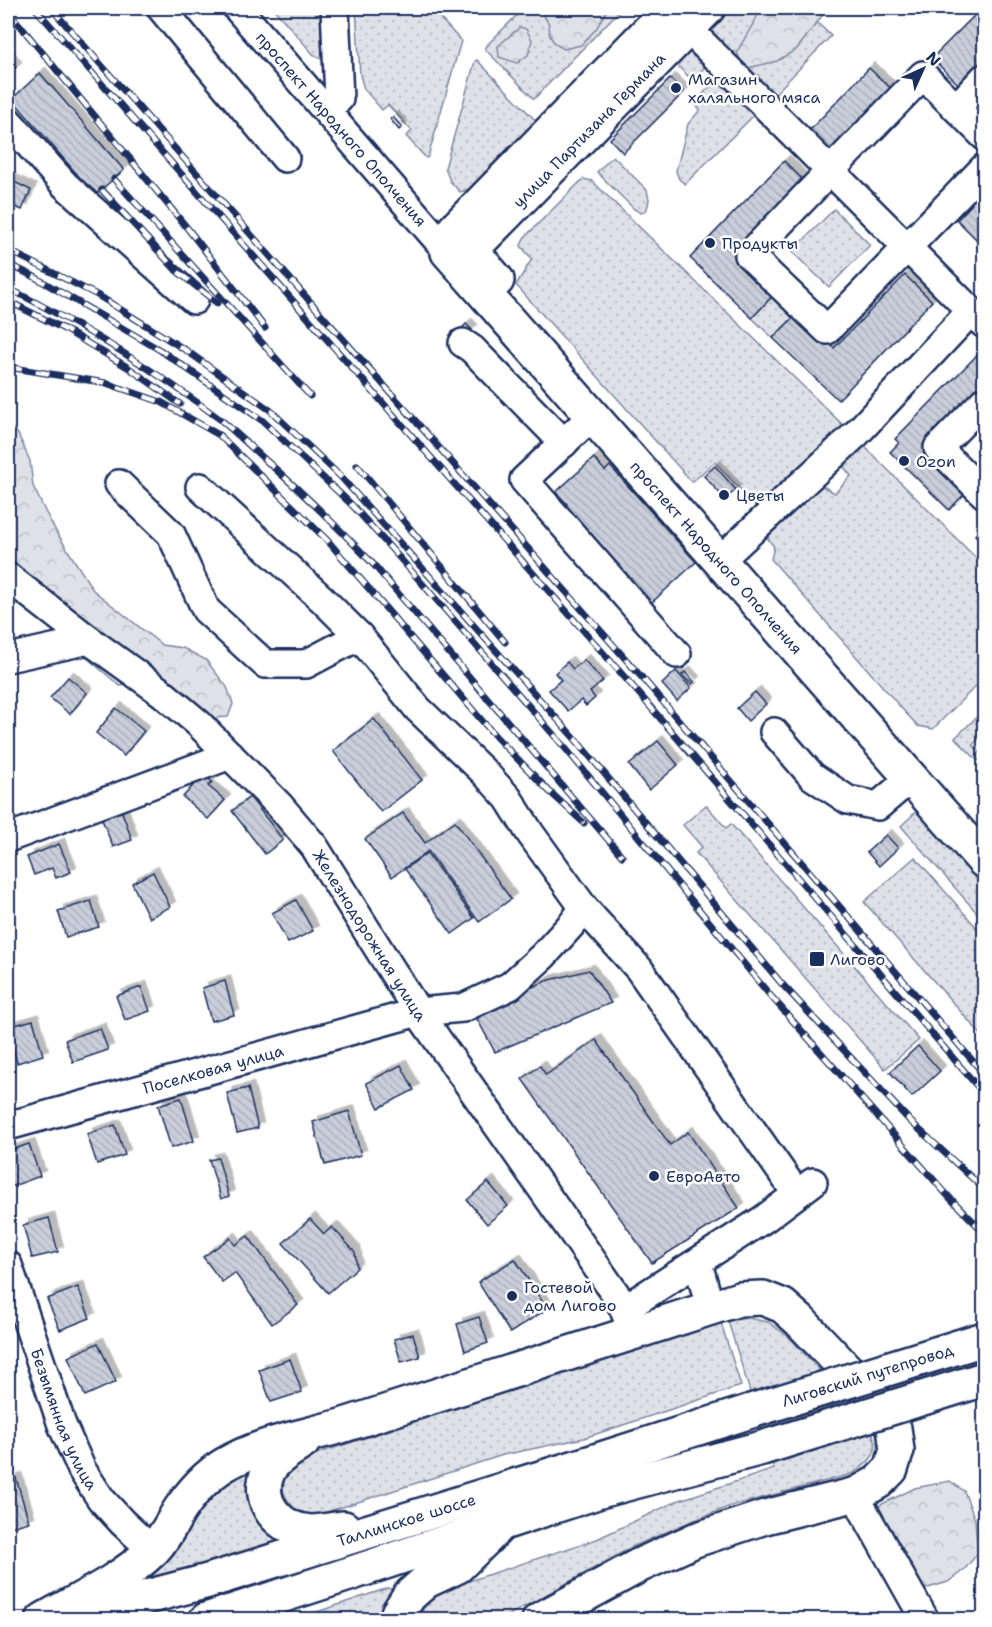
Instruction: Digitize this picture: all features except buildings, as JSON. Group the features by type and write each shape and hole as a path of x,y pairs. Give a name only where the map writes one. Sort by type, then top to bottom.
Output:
{"main road":[{"name":"улица Партизана Германа","path":"457,244 684,13"},
{"name":"проспект Народного Ополчения","path":"457,244 592,416 984,861"},
{"name":"проспект Народного Ополчения","path":"457,244 984,830"},
{"path":"43,1620 128,1571 153,1551 198,1486 224,1466 247,1454 276,1443 315,1433 628,1321 710,1307 739,1299 763,1298 783,1306 800,1321 884,1410 894,1428 897,1450 891,1469 878,1482 857,1494 765,1517 695,1540 638,1566 539,1620"},
{"name":"Лиговский путепровод","path":"751,1411 984,1339"},
{"name":"Таллинское шоссе","path":"206,1620 600,1491 762,1448 984,1379"},
{"name":"Таллинское шоссе","path":"61,1620 208,1581 751,1411"},
{"path":"315,1433 280,1457 269,1470 264,1487 266,1503 277,1518 289,1526 310,1532 399,1522"},
{"path":"397,1620 398,1613 409,1596 426,1581 458,1566 501,1523"}],"street":[{"path":"161,8 285,158"},
{"name":"проспект Народного Ополчения","path":"237,8 457,244"},
{"name":"проспект Народного Ополчения","path":"260,8 339,99 457,244"},
{"path":"335,8 339,99"},
{"path":"684,13 831,171 978,317 732,549"},
{"path":"984,136 923,75 749,255 826,330 984,168"},
{"path":"956,108 984,78"},
{"path":"8,121 65,185 194,300"},
{"path":"464,343 564,443"},
{"path":"984,401 938,448 984,494"},
{"path":"592,416 524,480 676,654"},
{"path":"119,484 171,534 206,610 265,664 306,664 359,636"},
{"path":"200,487 359,636 418,709 508,798 584,908 639,969 805,1188 764,1220 698,1263 628,1321"},
{"name":"Железнодорожная улица","path":"8,577 161,692 198,723 280,806 314,846 418,1012 628,1321"},
{"path":"8,658 89,640"},
{"path":"774,732 812,776 848,800 878,806 911,778"},
{"path":"8,838 230,755"},
{"name":"Поселковая улица","path":"8,1126 418,1012 463,1008 510,986 543,956 584,908"},
{"path":"698,1263 710,1307"},
{"name":"Безымянная улица","path":"8,1265 62,1425 82,1470 101,1499 153,1551"},
{"path":"857,1494 863,1510 925,1620"}],"green space":[{"path":"273,8 325,8 324,58 321,59 313,54"},
{"path":"356,8 431,8 461,41 426,158 406,136 412,131 388,105 382,110 364,89 360,75"},
{"path":"524,8 622,8 534,99 485,49"},
{"path":"541,8 608,8 596,29 581,45 564,49 555,44 550,36 549,24"},
{"path":"722,8 803,8 831,36 769,100 704,26"},
{"path":"762,8 828,8 797,49 777,61 744,69 737,52"},
{"path":"520,27 526,29 532,40 528,55 517,63 499,57 498,46"},
{"path":"692,46 709,63 692,80 675,63"},
{"path":"477,60 538,123 476,184 460,192 450,181 445,168"},
{"path":"719,77 758,111 685,184 679,179 676,171 688,124 700,110 694,103"},
{"path":"613,156 647,190 649,200 647,209 641,213 634,209 597,172"},
{"path":"583,179 592,181 845,427 758,509 715,462 692,482 516,285 532,259 521,246 524,238"},
{"path":"834,209 870,245 829,287 792,252"},
{"path":"776,292 798,313 773,338 752,318"},
{"path":"8,424 18,434 30,461 33,486 46,513 93,590 162,645 183,648 206,660 227,687 233,704 228,717 212,718 158,681 120,686 80,652 8,566"},
{"path":"860,442 984,566 984,678 933,729 918,726 771,559 774,547 765,534 819,484 835,493 851,476 840,462"},
{"path":"984,710 984,733 973,745 983,756 978,761 955,738"},
{"path":"706,805 726,828 731,824 919,1040 885,1069 696,853 702,847 683,825"},
{"path":"920,808 984,881 984,921 901,826"},
{"path":"915,857 984,936 984,1038 864,902"},
{"path":"748,1318 768,1322 789,1337 865,1419 875,1444 875,1450 868,1462 852,1474 731,1506 687,1523 632,1547 502,1619 418,1620 429,1602 460,1584 597,1539 677,1501 774,1469 728,1321"},
{"path":"721,1323 741,1386 584,1438 503,1455 324,1513 310,1514 299,1511 294,1508 284,1492 284,1480 287,1475 306,1457"},
{"path":"251,1467 248,1489 253,1510 285,1538 287,1546 140,1582 209,1494"},
{"path":"950,1481 964,1491 975,1520 978,1553 965,1569 948,1582 921,1590 876,1517 880,1505 915,1488"},
{"path":"388,1588 393,1593 383,1619 293,1620"}],"railway":[{"path":"35,8 635,689 984,1094"},
{"path":"51,8 645,681 984,1074"},
{"path":"8,11 188,229 265,328"},
{"path":"114,179 310,396"},
{"path":"102,190 177,271 217,303"},
{"path":"8,250 99,296 187,351 270,410 340,476 576,740 782,984 910,1121 984,1189"},
{"path":"8,264 33,276 160,350 263,421 352,505 566,749 769,994 949,1197 984,1232"},
{"path":"8,288 64,317 170,383 221,420 291,483 374,565 622,856"},
{"path":"8,301 64,329 129,368 180,404"},
{"path":"8,367 106,383 161,402 219,435 328,541 496,737 584,823"},
{"path":"357,465 505,642"}],"place":[{"name":"Магазин халяльного мяса","path":"676,88"},
{"name":"Продукты","path":"710,243"},
{"name":"Ozon","path":"904,461"},
{"name":"Цветы","path":"724,495"},
{"name":"Лигово","path":"817,959"},
{"name":"ЕвроАвто","path":"654,1176"},
{"name":"Гостевой дом Лигово","path":"512,1296"}]}
